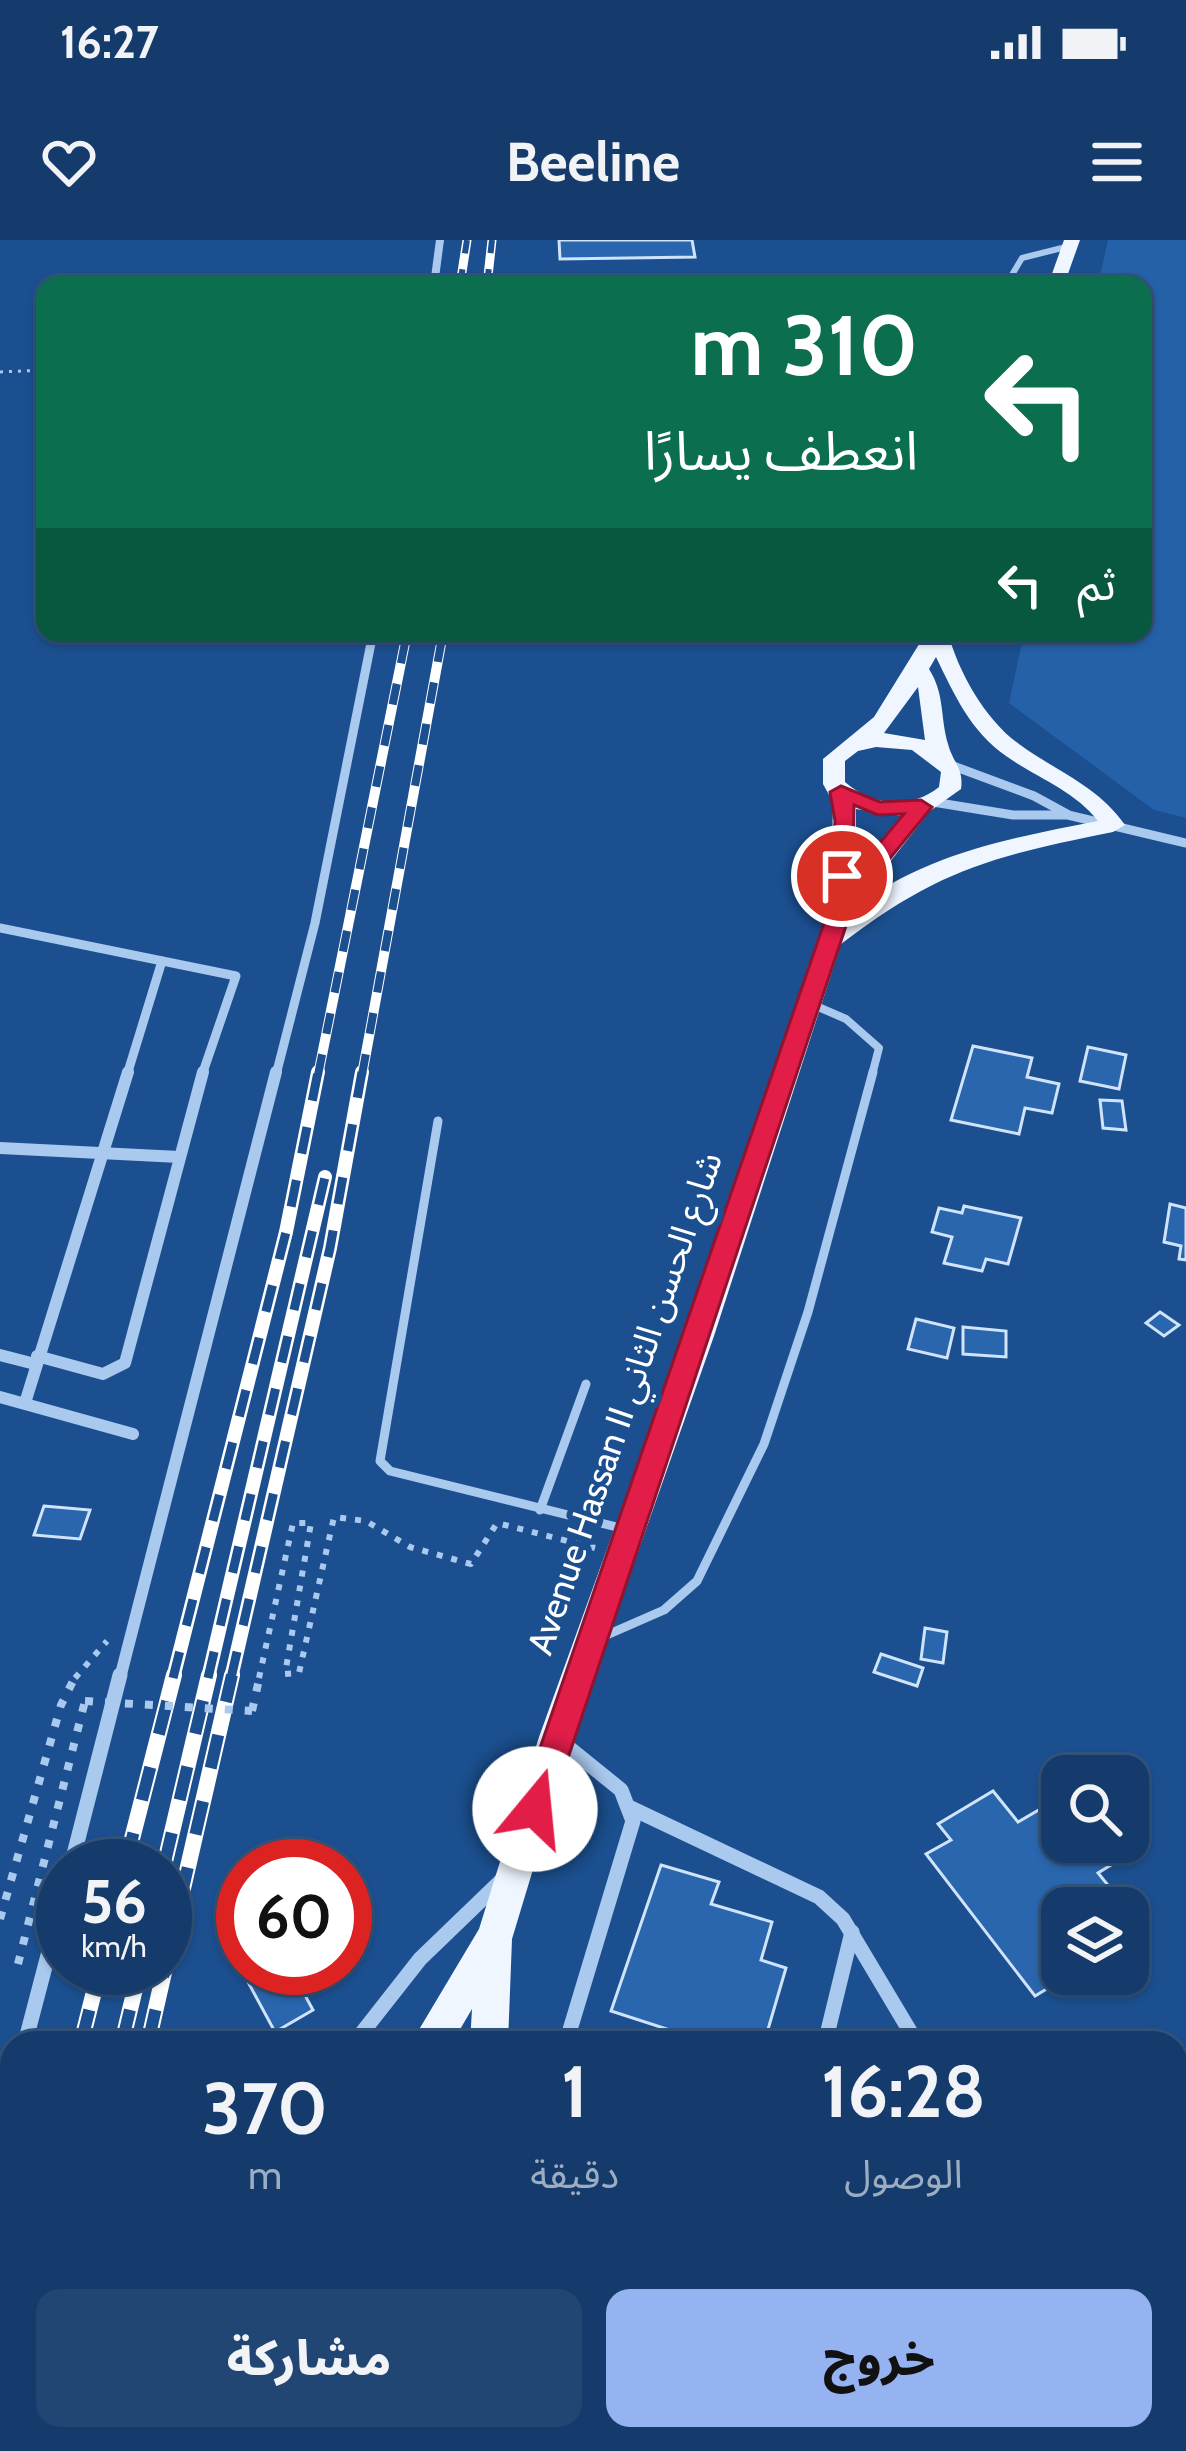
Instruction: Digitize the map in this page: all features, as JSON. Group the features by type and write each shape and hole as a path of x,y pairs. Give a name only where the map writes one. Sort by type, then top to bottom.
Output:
{"main road":[{"path":"1059,276 1071,243"},
{"path":"862,742 878,730 899,693 921,672 934,642"},
{"path":"941,642 992,733 1018,755 1081,789 1114,825"},
{"path":"921,672 934,698 934,739 944,760"},
{"path":"862,742 904,741 944,760"},
{"name":"Avenue Hassan II شارع الحسن الثاني","path":"437,2031 495,1936 556,1737 843,900 846,821 841,792 830,776 834,759 862,742"},
{"name":"Avenue Hassan II شارع الحسن الثاني","path":"843,900 927,804 950,789 944,760"},
{"path":"841,792 878,808 927,804"},
{"path":"829,942 883,897 938,867 984,851 1114,825"},
{"name":"Avenue Hassan II شارع الحسن الثاني","path":"490,2031 495,1936"}],"street":[{"path":"435,276 440,240"},
{"path":"78,1839 315,923 371,642"},
{"path":"944,760 1068,815"},
{"path":"927,804 1013,815 1068,815 1186,843"},
{"path":"0,928 236,976 179,1157 124,1363 103,1374 0,1355"},
{"path":"26,1403 162,962"},
{"path":"0,1148 179,1157"},
{"path":"0,1397 133,1434"},
{"path":"556,1737 621,1790 631,1808 630,1834 570,2031"},
{"path":"631,1808 819,1897 852,1932 909,2031"},
{"path":"363,2031 420,1959 517,1866"},
{"path":"828,2031 852,1932"},
{"path":"28,2031 38,1995"}],"lane":[{"path":"1011,276 1022,258 1071,243"},
{"path":"590,1643 664,1610 697,1581 764,1444 808,1312 879,1048 846,1019 808,1003"},
{"path":"438,1121 380,1461 390,1471 540,1510 626,1543"},
{"path":"540,1510 586,1384"}],"path":[{"path":"0,372 36,370"},
{"path":"15,1976 85,1701 252,1711 293,1523 310,1523 285,1674 299,1673 334,1516 366,1522 410,1547 471,1564 497,1523 626,1543"},
{"path":"0,1919 61,1705 76,1675 115,1630"}],"shaded area":[{"path":"1108,240 1186,240 1186,818 1154,810 1009,703 1022,642 1152,642 1152,276 1100,276"}],"building":[{"path":"559,240 692,240 695,257 560,259"},
{"path":"973,1046 1032,1058 1027,1077 1059,1084 1052,1113 1025,1108 1019,1134 951,1120"},
{"path":"1088,1047 1126,1055 1119,1089 1080,1081"},
{"path":"1100,1100 1122,1101 1126,1130 1103,1128"},
{"path":"1170,1204 1186,1208 1186,1260 1179,1259 1181,1246 1164,1242"},
{"path":"964,1206 1021,1218 1008,1264 986,1259 982,1271 944,1263 952,1237 932,1232 939,1208 962,1213"},
{"path":"1160,1312 1179,1325 1164,1336 1146,1323"},
{"path":"916,1319 954,1328 947,1358 908,1349"},
{"path":"963,1327 1006,1331 1006,1357 963,1354"},
{"path":"44,1506 90,1510 80,1539 34,1535"},
{"path":"925,1628 947,1632 943,1663 921,1659"},
{"path":"881,1654 923,1668 917,1686 874,1672"},
{"path":"993,1791 1018,1822 1041,1809 1041,1863 1114,1863 1098,1873 1109,1887 1041,1887 1041,1992 1035,1996 926,1854 951,1840 938,1824"},
{"path":"661,1865 719,1882 711,1904 772,1922 761,1960 786,1968 768,2031 673,2031 611,2011"},
{"path":"255,1995 305,1995 313,2010 274,2031"}],"railway":[{"path":"461,276 467,240"},
{"path":"488,276 492,240"},
{"path":"318,1075 405,642"},
{"path":"362,1075 441,642"},
{"path":"173,1678 286,1232 318,1072"},
{"path":"231,1678 330,1248 362,1072"},
{"path":"208,1678 325,1177"},
{"path":"132,1839 174,1675"},
{"path":"170,1839 209,1675"},
{"path":"192,1849 232,1675"},
{"path":"84,2031 93,1995"},
{"path":"125,2031 134,1995"},
{"path":"151,2031 159,1995"}],"route":[{"path":"535,1809 843,900 921,807 878,808 841,792 846,821 842,876"}]}
